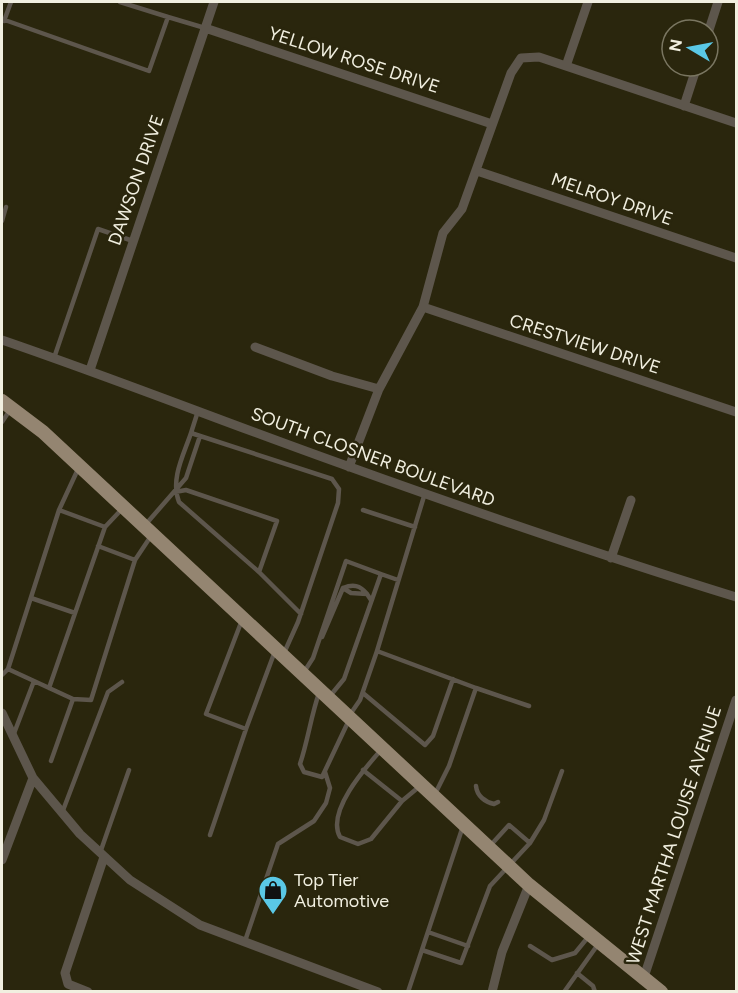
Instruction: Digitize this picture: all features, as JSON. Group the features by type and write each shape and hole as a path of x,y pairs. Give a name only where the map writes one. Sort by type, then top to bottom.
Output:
{"main road":[{"path":"6,405 44,432 529,885 661,992"}],"street":[{"name":"DAWSON DRIVE","path":"90,370 214,2"},
{"path":"566,66 588,2"},
{"path":"713,18 718,2"},
{"name":"YELLOW ROSE DRIVE","path":"205,28 492,124"},
{"path":"349,467 379,389 423,307 443,233 462,209 511,73 521,58 538,57 736,123"},
{"path":"684,106 693,78"},
{"name":"MELROY DRIVE","path":"477,171 736,258"},
{"name":"CRESTVIEW DRIVE","path":"423,307 736,412"},
{"name":"SOUTH CLOSNER BOULEVARD","path":"2,340 90,370 349,467 611,558 736,597"},
{"path":"255,347 332,376 379,389"},
{"path":"611,558 631,500"},
{"name":"WEST MARTHA LOUISE AVENUE","path":"644,980 736,700"},
{"path":"2,713 33,778 62,813 102,855 130,880 200,925 378,992"},
{"path":"2,860 33,778"},
{"path":"88,992 68,984 65,973 102,855"},
{"path":"492,992 502,952 529,885"}],"lane":[{"path":"11,2 3,20 149,71 168,17"},
{"path":"120,2 205,28"},
{"path":"2,221 6,207"},
{"path":"54,358 98,229 133,241"},
{"path":"2,422 6,405"},
{"path":"198,411 177,475 175,492 179,502 260,572 301,614"},
{"path":"191,433 332,479 339,489 338,502 301,614 280,652 246,729 210,835"},
{"path":"8,669 74,699 91,700 135,560 149,530 186,478 200,435"},
{"path":"2,675 8,669 59,510 79,465"},
{"path":"175,492 186,490 278,521 260,572"},
{"path":"381,574 344,679 325,694 300,764 304,772 320,777 325,772 349,717 363,693 425,493"},
{"path":"49,688 105,527 124,507"},
{"path":"59,510 105,527"},
{"path":"363,510 416,527"},
{"path":"98,546 135,560"},
{"path":"303,674 318,641 346,561 398,580"},
{"path":"318,641 327,630 343,588 351,593 367,594 371,600"},
{"path":"31,598 75,613"},
{"path":"243,618 206,714 246,729"},
{"path":"377,651 529,706"},
{"path":"363,693 425,745 433,736 453,679"},
{"path":"13,736 34,681"},
{"path":"62,813 108,692 122,682"},
{"path":"434,796 449,766 476,688"},
{"path":"51,761 74,699"},
{"path":"383,748 350,789 338,819 340,837 351,843 364,843 371,839 402,801 422,785"},
{"path":"102,855 129,770"},
{"path":"363,770 402,801"},
{"path":"422,950 461,963 490,886 530,843 543,820 562,771"},
{"path":"244,943 278,844 314,821 326,803 330,788 325,772"},
{"path":"476,786 477,793 488,802 494,804 498,802"},
{"path":"408,992 464,824"},
{"path":"489,848 509,825 530,843"},
{"path":"428,932 468,946"},
{"path":"530,946 552,960 575,953 594,939"},
{"path":"564,992 577,973 594,939"},
{"path":"577,973 593,986 595,992"}],"place":[{"name":"Top Tier Automotive","path":"273,916"}]}
